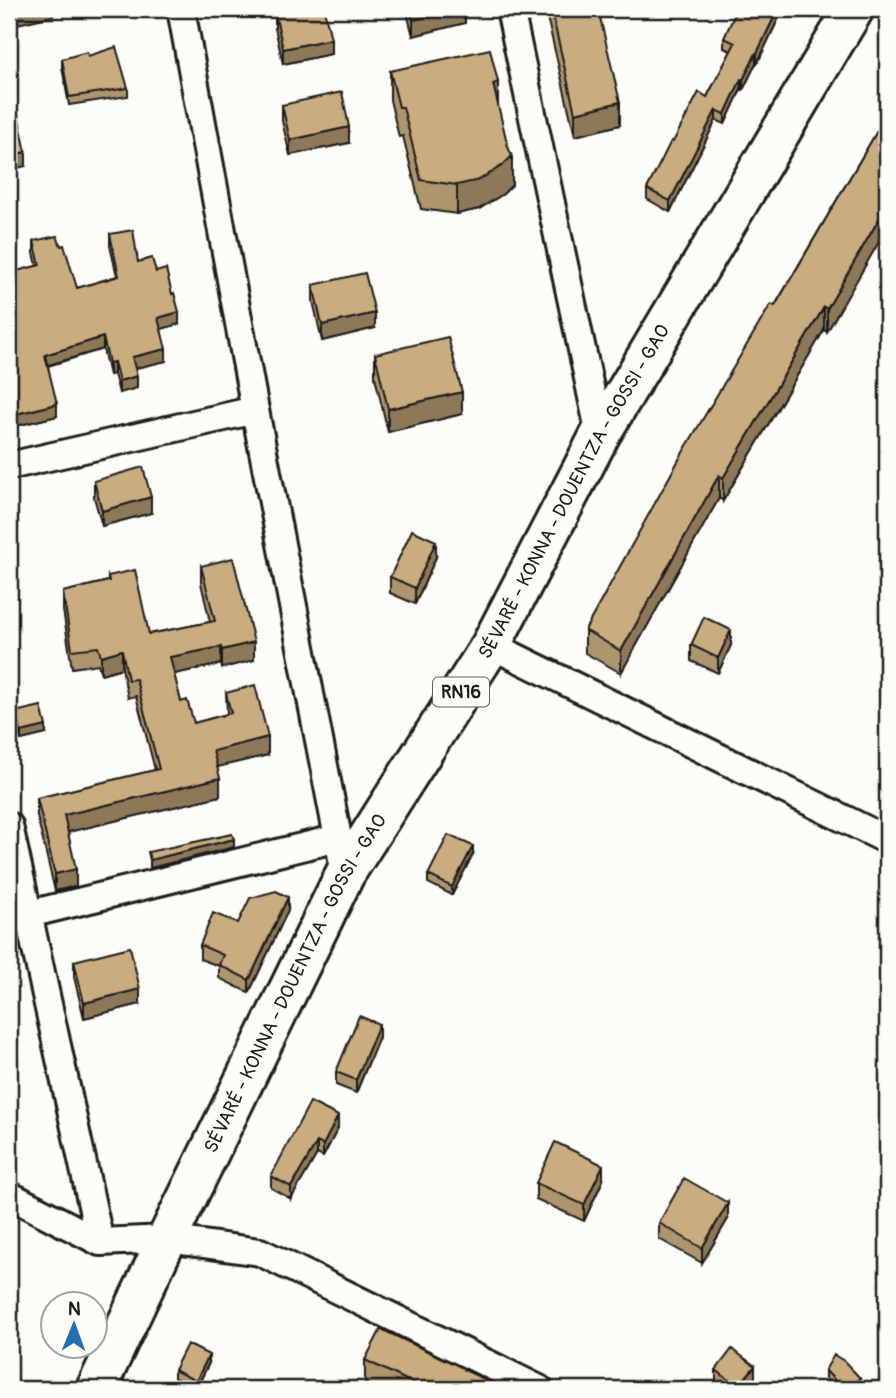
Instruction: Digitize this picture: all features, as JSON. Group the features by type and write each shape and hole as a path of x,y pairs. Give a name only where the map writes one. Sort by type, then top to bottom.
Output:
{"main road":[{"name":"SÉVARÉ - KONNA - DOUENTZA - GOSSI - GAO","path":"96,1389 342,856 491,645 600,435 853,9"}],"street":[{"path":"18,917 342,856 255,410 181,9"},
{"path":"510,9 600,435"},
{"path":"9,466 255,410"},
{"path":"491,645 887,840"},
{"path":"9,825 18,917 100,1242"},
{"path":"9,1195 100,1242 167,1239 260,1252 539,1389"}],"building":[{"path":"295,9 324,9 331,39 283,49 275,13"},
{"path":"410,9 458,9 413,20"},
{"path":"551,9 598,9 620,102 575,113"},
{"path":"737,9 778,9 725,114 716,110 670,201 647,189 699,92 707,97 735,43 724,38"},
{"path":"116,47 128,88 69,97 62,59 87,52 88,56"},
{"path":"490,49 498,82 493,84 512,156 479,180 457,185 421,180 403,107 399,107 390,71"},
{"path":"9,72 26,152 9,155"},
{"path":"342,92 349,127 290,140 282,105"},
{"path":"887,117 887,205 827,309 824,307 723,478 719,475 621,651 585,630 682,454 771,304 775,306"},
{"path":"133,230 138,262 152,258 156,272 166,269 172,294 174,293 179,312 158,318 166,349 132,357 137,376 119,381 114,362 109,363 103,337 45,355 57,404 12,415 9,402 9,273 40,265 34,241 57,236 61,246 64,245 77,288 119,276 110,234"},
{"path":"365,273 375,313 322,325 313,285"},
{"path":"448,337 462,392 388,409 375,354"},
{"path":"143,467 151,497 102,511 94,481"},
{"path":"412,530 436,541 415,588 390,577"},
{"path":"233,558 254,642 222,650 221,647 170,657 181,702 187,700 194,723 231,713 226,693 255,685 268,737 213,751 220,778 64,815 76,869 55,874 37,798 159,769 136,679 128,680 122,650 101,656 98,647 72,650 63,592 109,581 108,576 135,570 149,634 215,621 201,566"},
{"path":"704,617 731,630 718,658 691,645"},
{"path":"41,706 46,726 21,732 15,712"},
{"path":"232,834 234,839 150,860 148,852"},
{"path":"448,835 473,846 452,887 428,875"},
{"path":"276,891 288,897 249,980 219,965 223,955 200,945 213,913 238,923 250,898"},
{"path":"9,942 13,959 9,960"},
{"path":"130,947 140,989 84,1003 74,961"},
{"path":"359,1016 379,1024 356,1080 336,1072"},
{"path":"310,1102 338,1116 323,1145 317,1142 291,1187 271,1176"},
{"path":"555,1142 603,1165 584,1205 536,1183"},
{"path":"684,1178 728,1203 702,1248 659,1223"},
{"path":"381,1329 506,1389 425,1389 365,1360"},
{"path":"187,1344 209,1355 196,1381 174,1370"},
{"path":"732,1349 755,1366 738,1387 716,1370"},
{"path":"834,1355 844,1361 860,1378 847,1389 843,1389 825,1370"}]}
